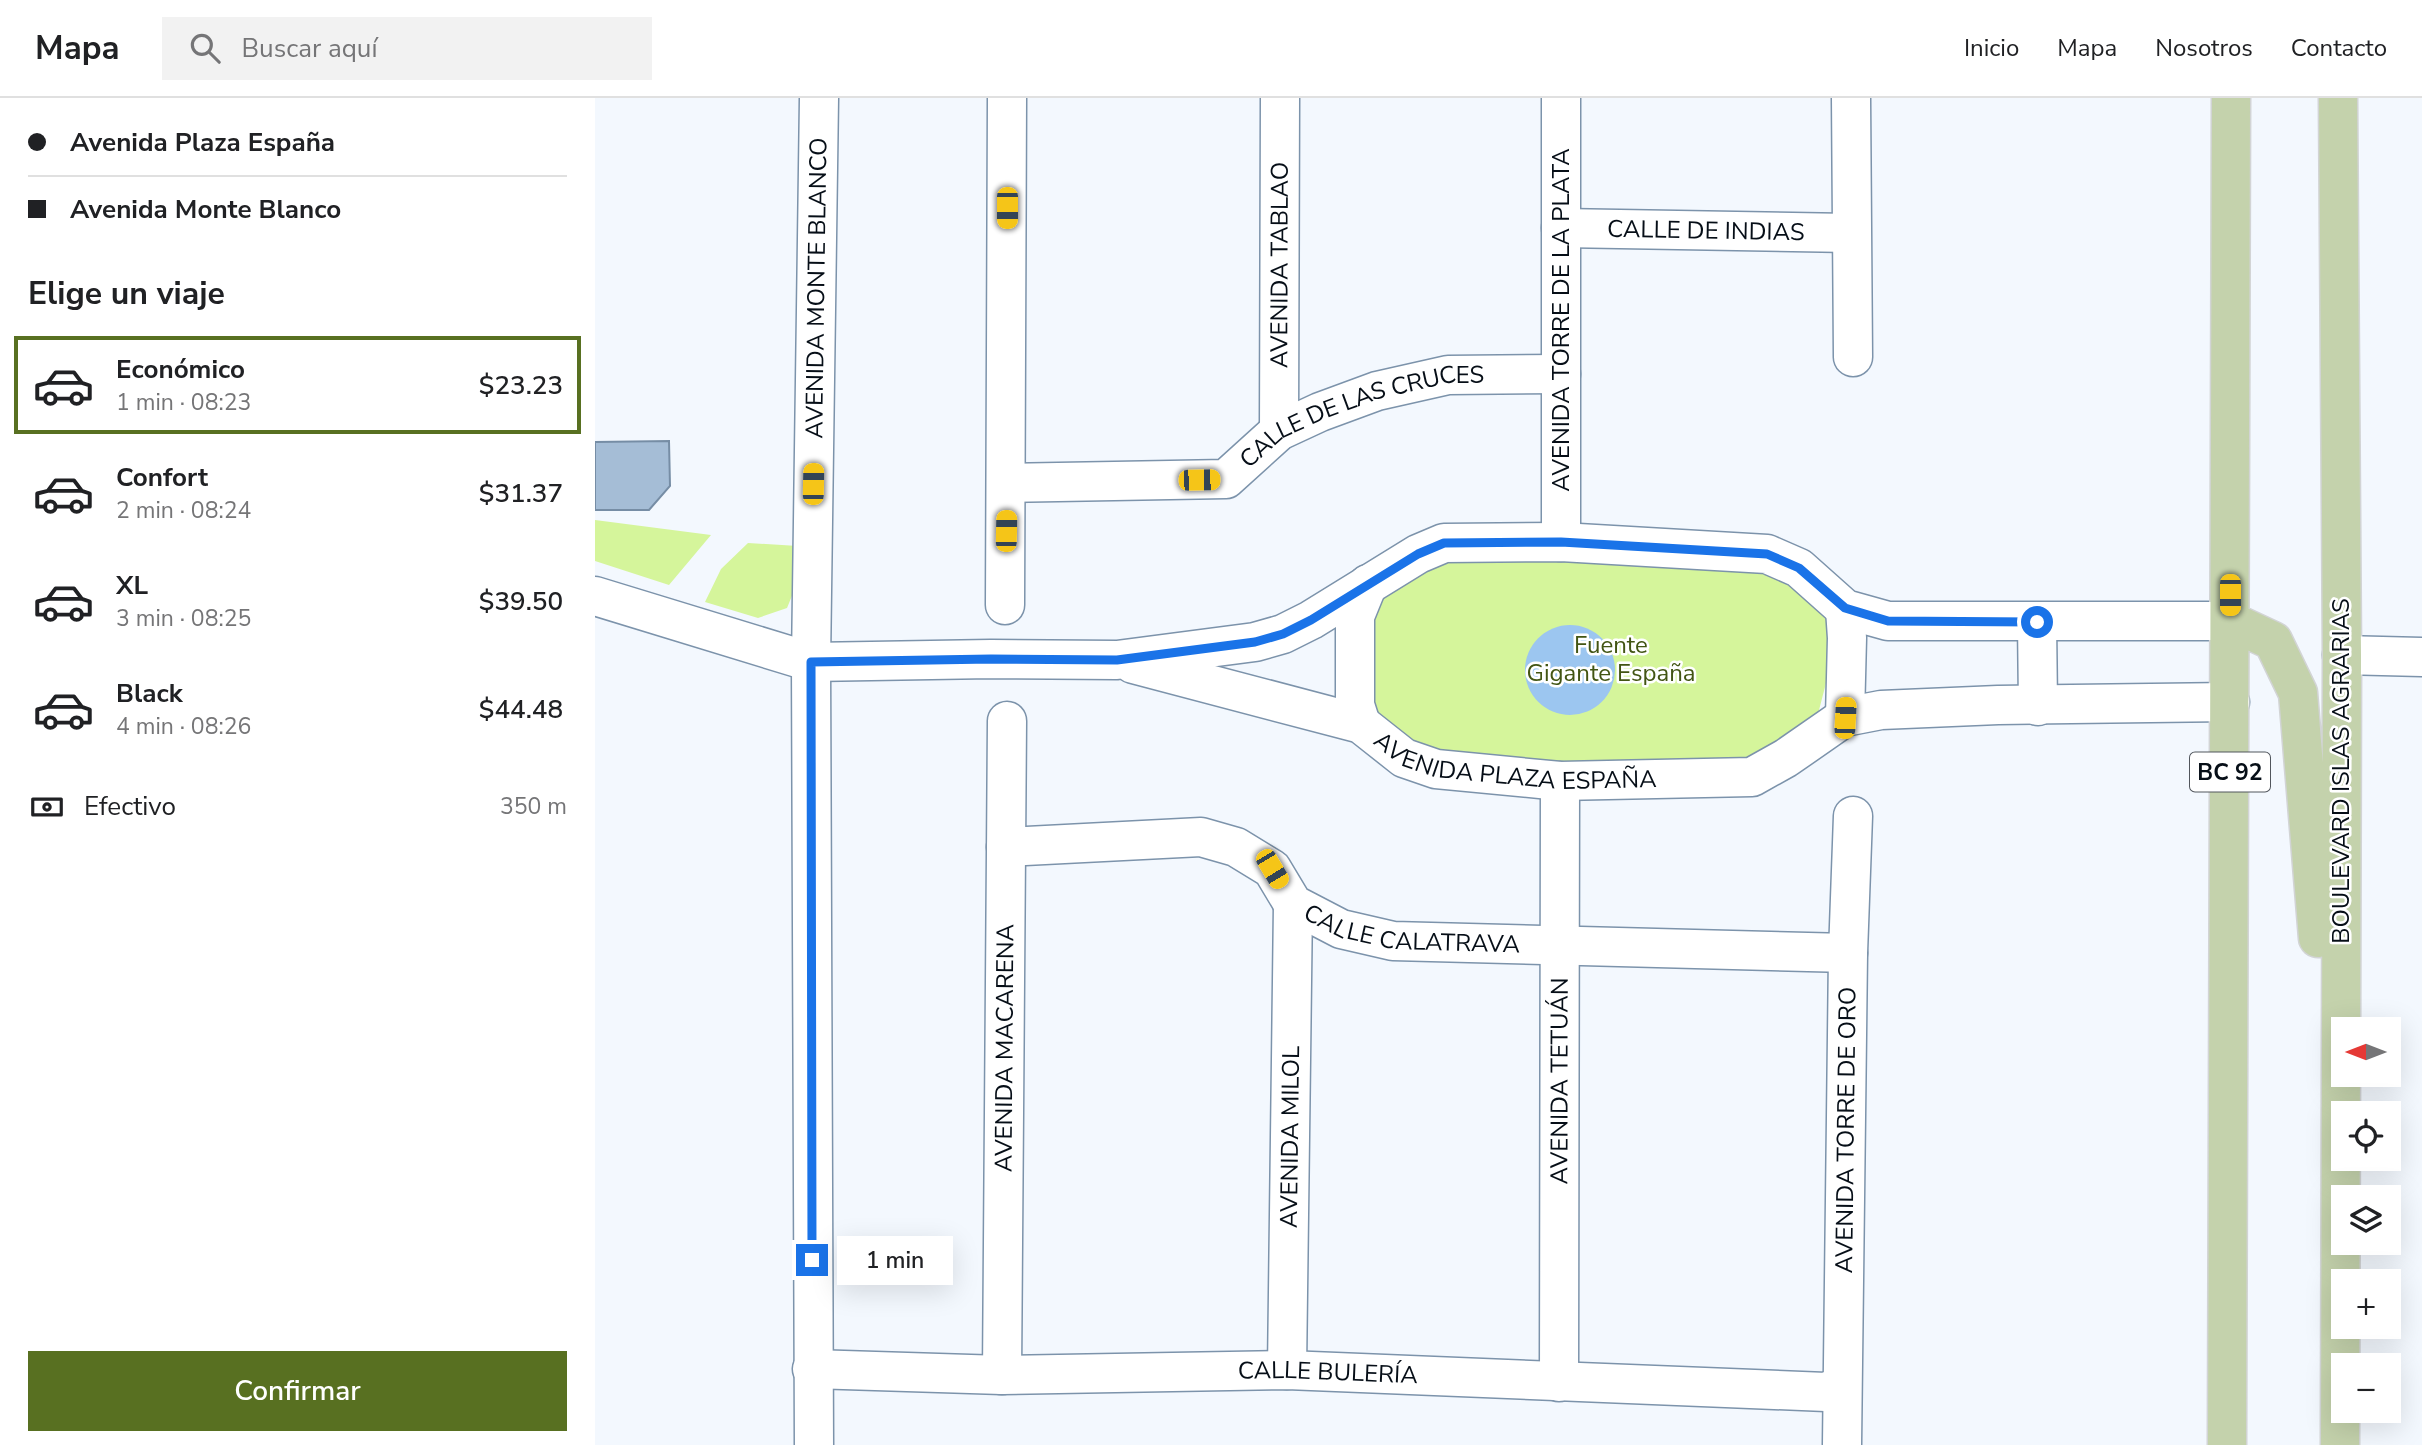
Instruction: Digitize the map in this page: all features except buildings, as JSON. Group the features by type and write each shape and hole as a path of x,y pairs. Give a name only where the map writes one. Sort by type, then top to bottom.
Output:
{"main road":[{"name":"BC 92","path":"2227,1445 2231,98"},
{"name":"BOULEVARD ISLAS AGRARIAS","path":"2338,98 2342,1101"},
{"path":"2230,621 2273,641 2298,693 2323,997 2338,1101"},
{"name":"BOULEVARD ISLAS AGRARIAS","path":"2340,1445 2342,1171"}],"street":[{"name":"AVENIDA MONTE BLANCO","path":"814,1445 811,662 818,98"},
{"path":"1005,605 1007,98"},
{"name":"AVENIDA TABLAO","path":"1279,431 1280,98"},
{"name":"AVENIDA TORRE DE LA PLATA","path":"1561,98 1561,542"},
{"path":"1851,98 1853,357"},
{"name":"CALLE DE INDIAS","path":"1561,228 1850,233"},
{"name":"CALLE DE LAS CRUCES","path":"1007,483 1227,479 1279,431 1377,391 1448,375 1561,374"},
{"path":"595,596 811,662 1117,660 1255,642 1283,634 1311,620 1418,554 1444,543 1561,542 1767,554 1799,568 1845,608 1888,621 2230,621"},
{"path":"1361,724 1355,705 1355,617 1368,584"},
{"path":"1845,608 1845,718"},
{"path":"2037,622 2038,706"},
{"path":"2342,654 2422,657"},
{"name":"AVENIDA PLAZA ESPAÑA","path":"1117,660 1361,724 1404,758 1436,769 1560,781 1752,777 1786,758 1845,718 1881,710 1998,705 2230,702"},
{"name":"AVENIDA MACARENA","path":"1002,1375 1007,721"},
{"name":"AVENIDA TETUÁN","path":"1559,1382 1560,781"},
{"name":"AVENIDA TORRE DE ORO","path":"1842,1445 1848,953 1853,816"},
{"name":"CALLE CALATRAVA","path":"1006,847 1201,837 1236,847 1272,869 1293,905 1341,929 1393,941 1848,953"},
{"name":"AVENIDA MILOL","path":"1287,1370 1293,905"},
{"name":"CALLE BULERÍA","path":"812,1369 1002,1375 1287,1370 1826,1392 1841,1385"}],"green space":[{"path":"595,520 711,535 669,585 595,561"},
{"path":"748,543 798,546 798,581 787,608 758,618 705,602 721,569"},
{"name":"Fuente Gigante España","path":"1446,556 1753,562 1805,586 1828,618 1832,660 1818,714 1777,750 1730,768 1450,758 1382,729 1366,690 1369,613 1392,586"}],"water":[{"name":"Fuente Gigante España","path":"1570,625 1587,629 1602,638 1611,653 1615,670 1611,687 1602,702 1587,711 1570,715 1553,711 1538,702 1529,687 1525,670 1529,653 1538,638 1553,629"}],"route":[{"path":"812,1260 811,662 1117,660 1255,642 1283,634 1311,620 1418,554 1444,543 1561,542 1767,554 1799,568 1845,608 1888,621 2037,622"}]}
